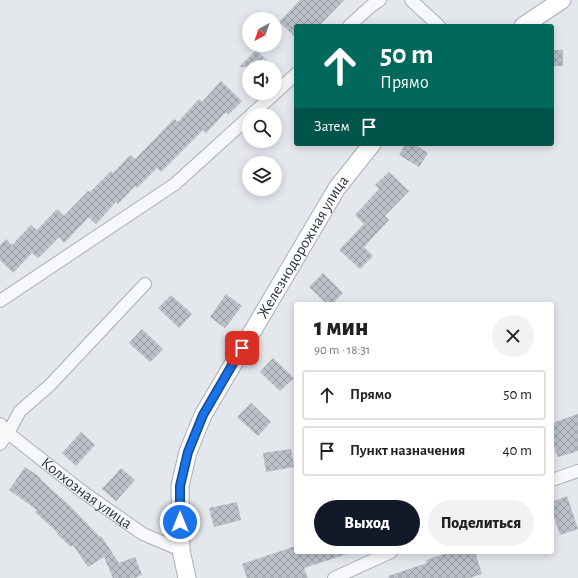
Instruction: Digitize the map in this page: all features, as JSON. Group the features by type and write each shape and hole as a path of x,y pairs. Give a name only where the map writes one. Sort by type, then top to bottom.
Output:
{"main road":[{"path":"526,24 562,0"},
{"name":"Железнодорожная улица","path":"181,550 180,486 188,452 203,415 337,188 370,146"},
{"path":"181,550 187,578"}],"street":[{"path":"351,24 370,6 380,0"},
{"path":"411,0 437,24"},
{"path":"259,108 294,76"},
{"path":"0,301 175,184 242,123"},
{"path":"0,444 4,428 20,411 49,386 145,284"},
{"name":"Колхозная улица","path":"4,428 83,492 137,530 181,550"},
{"path":"554,479 578,470"},
{"path":"334,578 387,554"}],"building":[{"path":"300,0 344,0 321,24 294,24 294,36 282,25 282,19"},
{"path":"554,50 563,50 563,66 554,66"},
{"path":"254,52 258,52 267,60 246,60"},
{"path":"221,81 242,101 228,115 226,112 206,133 203,130 161,172 157,168 137,188 135,186 118,204 116,202 96,224 89,217 64,243 59,237 38,258 32,253 13,273 0,260 0,245 6,239 12,245 31,225 37,230 57,209 64,216 88,191 90,192 111,171 113,173 130,155 135,159 174,119 178,122 199,99 202,102"},
{"path":"405,146 417,146 428,153 419,167 399,155"},
{"path":"389,172 409,191 385,216 389,220 364,247 373,256 360,269 339,250 364,224 355,215 379,189 375,185"},
{"path":"323,273 343,293 334,302 325,302 309,287"},
{"path":"226,294 242,306 225,328 210,317"},
{"path":"171,295 192,314 179,328 158,308"},
{"path":"142,329 163,349 150,362 129,343"},
{"path":"273,358 294,378 280,391 260,372"},
{"path":"251,403 271,422 258,436 237,417"},
{"path":"578,414 578,451 558,457 554,446 554,422"},
{"path":"81,432 95,445 76,466 62,453"},
{"path":"291,449 294,467 266,472 263,453"},
{"path":"25,467 41,478 40,479 69,505 100,537 101,536 119,563 135,557 142,575 134,578 113,578 104,557 88,567 73,545 71,547 57,534 58,533 35,512 37,510 9,490"},
{"path":"121,468 135,480 116,501 102,489"},
{"path":"567,496 578,529 560,535 554,517 554,501"},
{"path":"237,502 241,520 214,527 209,508"},
{"path":"294,547 294,554 347,554 304,568 308,578 247,578 242,564"},
{"path":"444,554 476,554 482,574 469,578 389,578 388,576 427,563 426,560"}],"route":[{"path":"180,522 180,486 188,452 203,415 242,348"}]}
